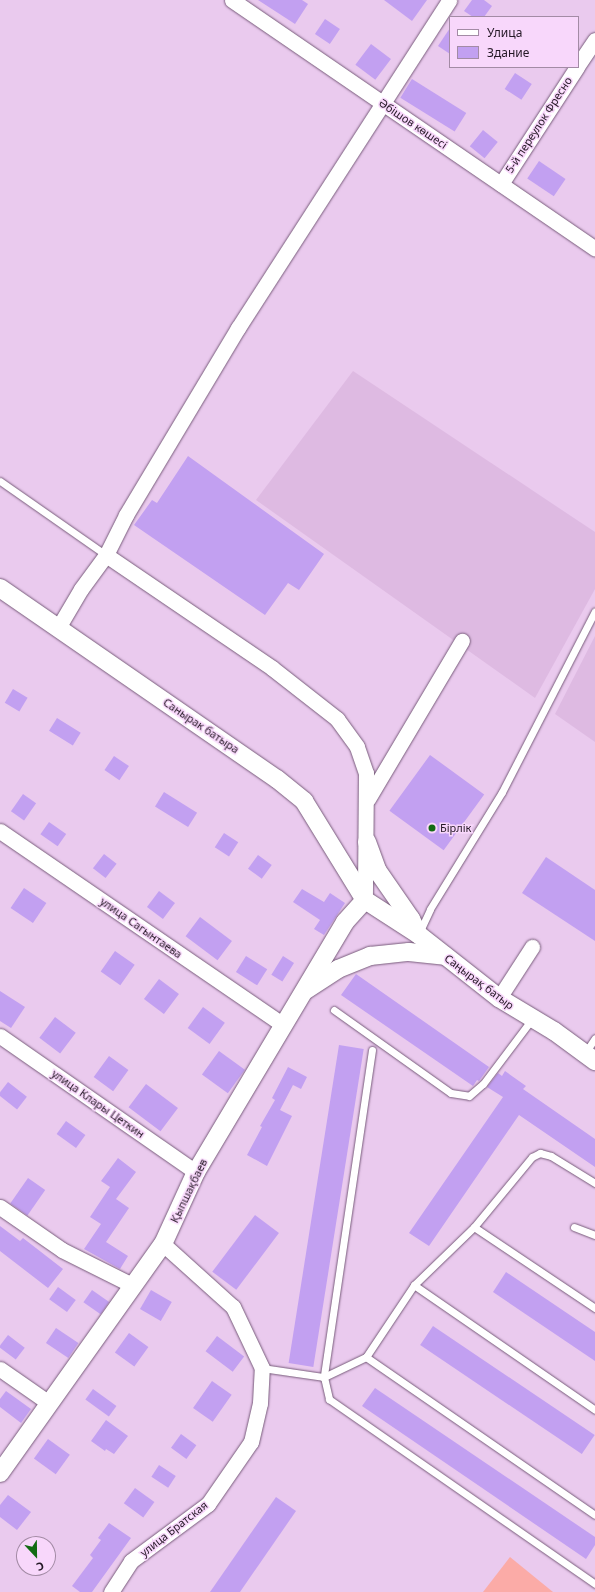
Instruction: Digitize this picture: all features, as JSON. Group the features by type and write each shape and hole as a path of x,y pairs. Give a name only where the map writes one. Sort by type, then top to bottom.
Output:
{"street":[{"name":"Әбішов көшесі","path":"232,0 595,249"},
{"path":"58,628 81,589 106,555 126,516 238,328 449,0"},
{"name":"5-й переулок Фресно","path":"579,63 594,44"},
{"name":"5-й переулок Фресно","path":"501,184 576,68"},
{"path":"106,555 272,668 337,719 357,747 366,773 368,799 365,900"},
{"name":"Санырак батыра","path":"0,588 271,774 304,801 365,900"},
{"path":"368,799 462,640"},
{"name":"улица Сагынтаева","path":"0,830 283,1025"},
{"path":"367,842 377,870 411,919 418,935"},
{"name":"Саңырақ батыр","path":"365,900 418,935 499,998 590,1057"},
{"name":"Қыпшақбаев","path":"0,1473 49,1402 163,1244 196,1172 344,922 365,900"},
{"path":"499,998 532,947"},
{"path":"302,992 338,969 370,956 409,952 445,956"},
{"name":"улица Клары Цеткин","path":"0,1036 196,1172"},
{"path":"0,1208 62,1250 134,1286"},
{"name":"улица Братская","path":"111,1592 131,1561 208,1504 251,1442 260,1403 262,1368 233,1307 163,1244"},
{"path":"0,1369 49,1402"}],"lane":[{"path":"0,481 106,555"},
{"path":"418,935 430,909 502,792 595,611"},
{"path":"334,1010 451,1093 470,1096 483,1084 532,1019"},
{"path":"590,1057 595,1038"},
{"path":"372,1050 324,1377 329,1399 595,1584"},
{"path":"262,1368 324,1377 366,1357 414,1285 474,1226 532,1157 540,1153 551,1156 595,1184"},
{"path":"474,1226 595,1308"},
{"path":"574,1227 595,1235"},
{"path":"414,1285 595,1410"},
{"path":"366,1357 595,1515"}],"shaded area":[{"path":"353,371 595,532 595,589 535,698 256,500"},
{"path":"595,636 595,742 555,714"},
{"path":"510,1557 553,1592 483,1592"}],"building":[{"path":"258,0 302,0 308,4 295,24"},
{"path":"384,0 427,0 412,21"},
{"path":"472,0 484,0 492,6 485,16 472,16 464,11"},
{"path":"325,19 340,29 330,44 315,34"},
{"path":"449,30 449,53 438,46"},
{"path":"371,44 391,59 375,80 355,65"},
{"path":"515,73 532,84 521,100 505,89"},
{"path":"412,79 466,113 455,132 400,98"},
{"path":"483,130 498,142 485,158 470,146"},
{"path":"539,161 566,179 554,196 527,178"},
{"path":"188,456 324,554 299,590 288,583 265,615 134,525 152,500 157,503"},
{"path":"13,689 28,698 19,711 5,703"},
{"path":"57,718 81,733 73,746 49,731"},
{"path":"430,755 484,794 444,850 389,811"},
{"path":"114,756 129,766 119,780 104,770"},
{"path":"164,792 197,813 188,827 155,806"},
{"path":"23,794 36,803 24,820 11,811"},
{"path":"49,822 66,834 58,846 40,834"},
{"path":"224,833 238,842 229,857 215,847"},
{"path":"104,854 117,864 106,878 93,868"},
{"path":"258,855 272,865 262,879 248,869"},
{"path":"546,857 595,890 595,941 522,893"},
{"path":"24,888 46,903 33,923 11,908"},
{"path":"302,889 324,902 330,893 345,903 324,935 314,929 320,920 293,902"},
{"path":"159,891 175,903 163,919 147,907"},
{"path":"200,917 232,941 218,960 186,936"},
{"path":"115,951 135,965 120,985 101,971"},
{"path":"246,956 267,969 257,985 236,972"},
{"path":"283,956 294,963 282,982 271,975"},
{"path":"356,974 489,1067 479,1081 477,1080 473,1086 341,995"},
{"path":"159,979 179,994 164,1014 144,999"},
{"path":"0,991 25,1007 11,1028 0,1021"},
{"path":"203,1007 225,1023 210,1044 188,1028"},
{"path":"55,1017 76,1033 60,1053 39,1038"},
{"path":"339,1045 364,1049 313,1367 289,1363"},
{"path":"219,1051 245,1070 228,1093 202,1074"},
{"path":"109,1056 128,1070 113,1091 94,1077"},
{"path":"288,1067 307,1077 301,1089 293,1085 280,1110 292,1116 267,1166 247,1155 262,1127 260,1126 275,1100 272,1098"},
{"path":"505,1071 526,1086 523,1089 595,1139 595,1167 519,1115 429,1246 409,1233 503,1097 487,1087 498,1073 502,1076"},
{"path":"8,1082 27,1097 17,1109 0,1096 0,1092"},
{"path":"146,1084 178,1108 160,1131 129,1107"},
{"path":"66,1121 85,1135 76,1148 57,1134"},
{"path":"118,1158 136,1172 116,1199 129,1208 106,1242 128,1256 120,1269 84,1249 101,1224 90,1217 110,1187 101,1181"},
{"path":"28,1178 45,1190 27,1215 10,1203"},
{"path":"255,1215 279,1233 236,1290 212,1272"},
{"path":"0,1226 20,1241 23,1238 63,1269 48,1288 0,1251"},
{"path":"506,1272 595,1332 595,1361 493,1292"},
{"path":"58,1287 76,1300 67,1312 49,1299"},
{"path":"92,1290 109,1302 101,1314 83,1302"},
{"path":"151,1290 172,1302 161,1321 140,1309"},
{"path":"433,1326 595,1435 582,1454 420,1345"},
{"path":"56,1328 78,1343 68,1358 46,1343"},
{"path":"129,1333 148,1347 134,1367 115,1352"},
{"path":"8,1335 25,1348 16,1360 0,1348"},
{"path":"217,1336 244,1356 233,1372 206,1351"},
{"path":"212,1381 232,1395 213,1422 193,1408"},
{"path":"375,1388 595,1537 595,1545 586,1559 362,1406"},
{"path":"93,1389 116,1406 109,1417 85,1400"},
{"path":"6,1391 31,1409 21,1423 0,1407 0,1399"},
{"path":"106,1420 128,1436 114,1454 106,1449 105,1451 91,1441"},
{"path":"181,1434 196,1445 186,1459 171,1448"},
{"path":"48,1439 70,1455 56,1474 34,1458"},
{"path":"159,1465 176,1476 168,1488 151,1477"},
{"path":"135,1488 154,1502 143,1517 124,1503"},
{"path":"8,1495 31,1512 17,1530 0,1517 0,1505"},
{"path":"276,1497 296,1511 240,1592 210,1592"},
{"path":"109,1523 131,1538 92,1592 80,1592 72,1586 93,1558 90,1555 101,1540 98,1538"}],"place":[{"name":"Бірлік","path":"432,828"}]}
